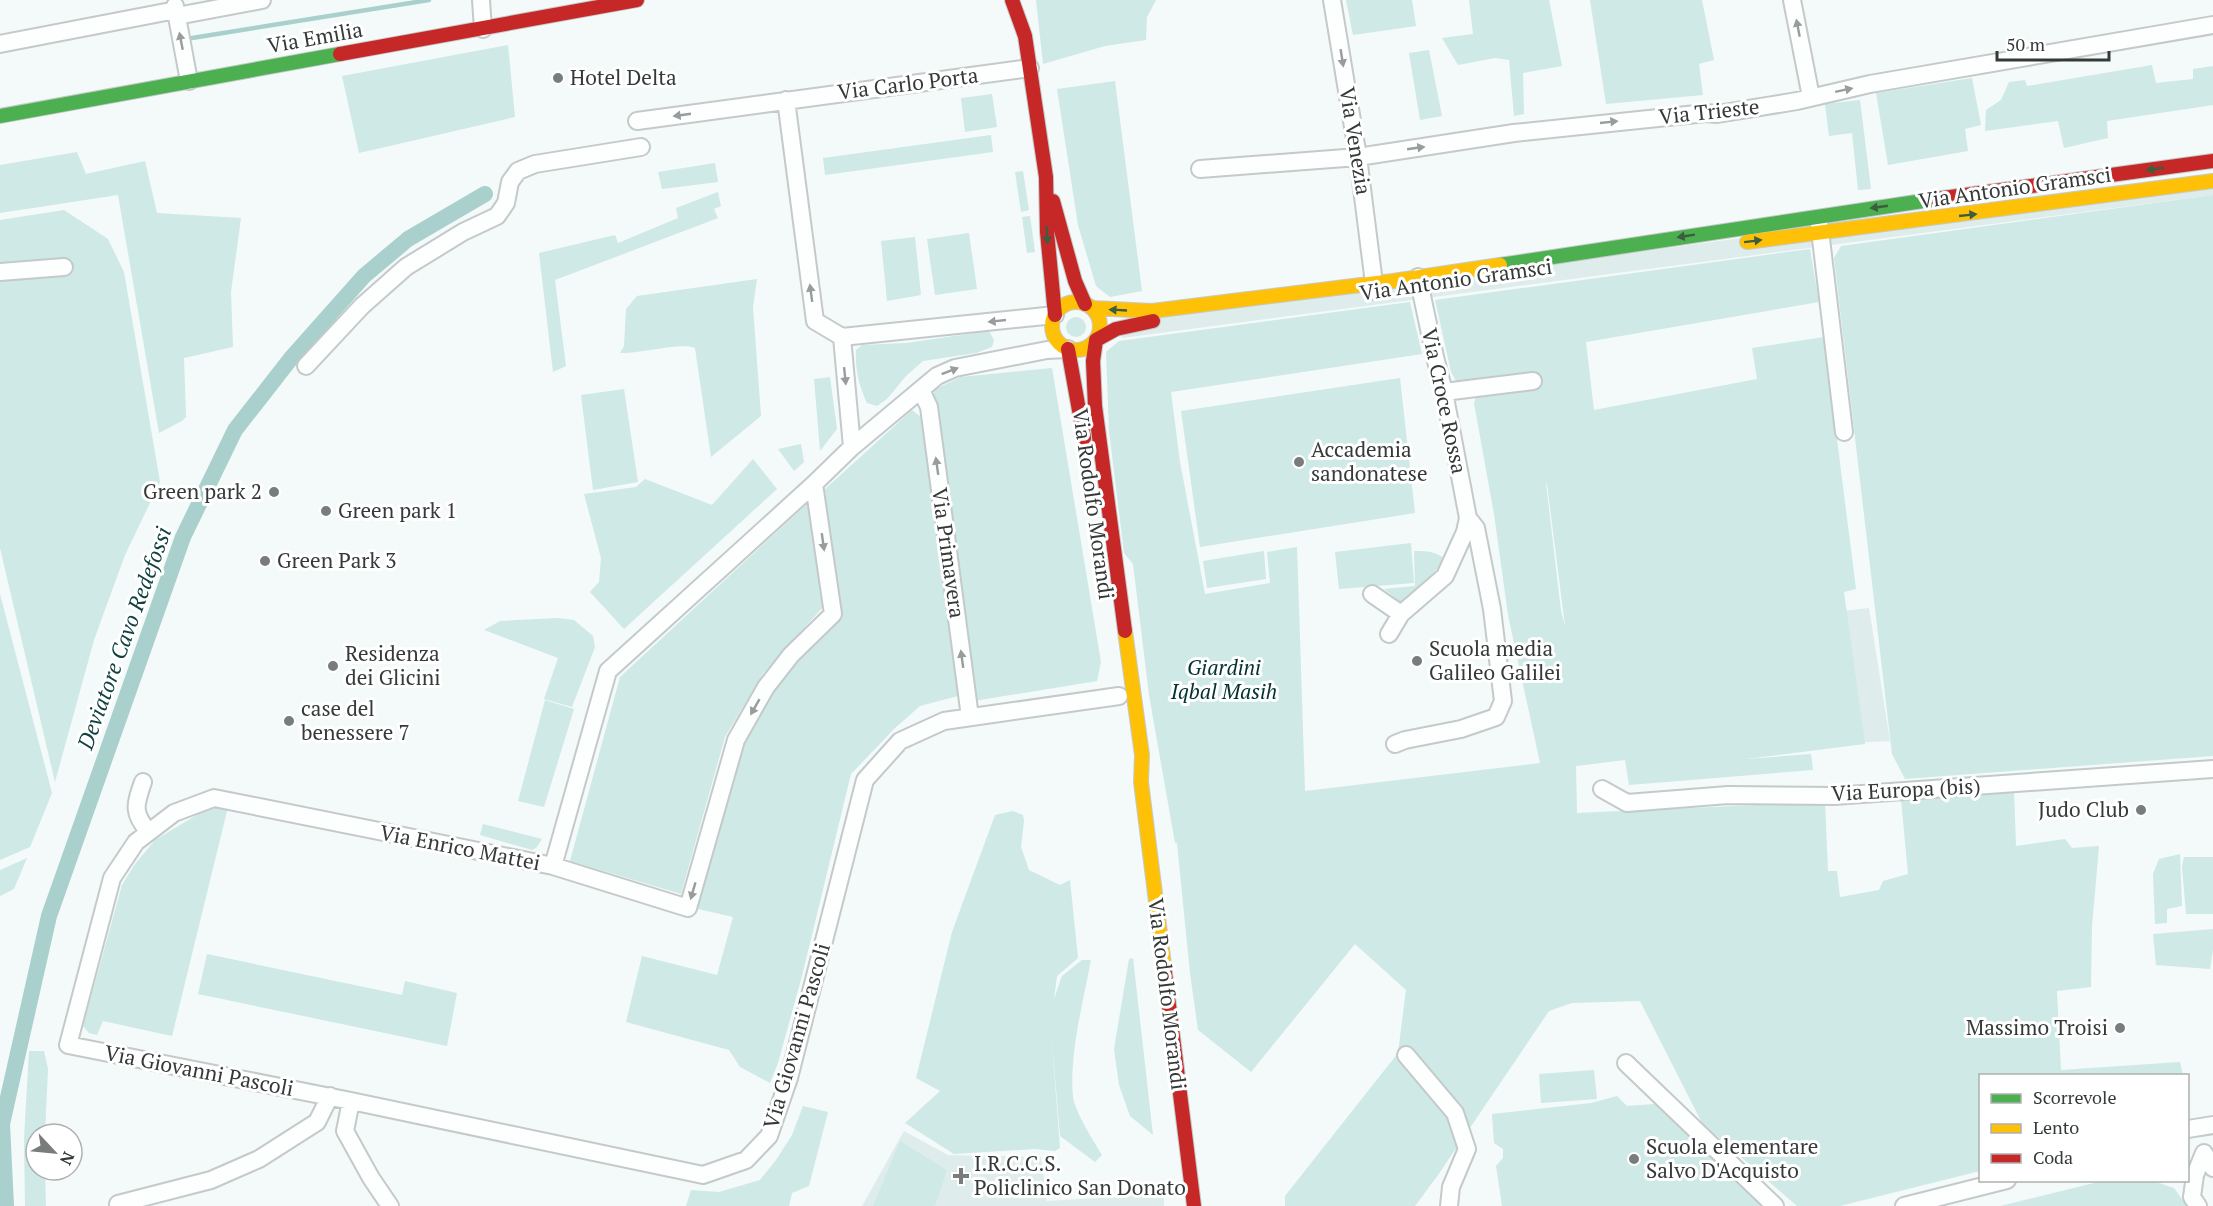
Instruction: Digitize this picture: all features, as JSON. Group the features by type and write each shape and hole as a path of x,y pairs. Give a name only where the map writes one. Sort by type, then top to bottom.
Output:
{"street":[{"path":"0,44 175,8 262,0"},
{"path":"481,0 483,29"},
{"name":"Via Emilia","path":"0,116 637,0"},
{"path":"1012,0 1021,24"},
{"path":"1019,0 1046,177 1075,281 1089,306 1097,315 1100,324 1096,340 1084,349 1068,349 1055,338 1052,323 1055,315 1062,306 1069,303 1089,306"},
{"name":"Via Venezia","path":"1332,0 1358,157 1375,287"},
{"path":"1792,0 1810,97"},
{"path":"175,8 189,81"},
{"name":"Via Trieste","path":"1200,169 1358,157 1603,123 1706,113 1717,114 1870,84 2213,25"},
{"name":"Via Carlo Porta","path":"637,121 1030,68"},
{"path":"786,100 815,321 842,337 1055,315"},
{"path":"306,366 362,306 406,267 463,232 497,216 506,203 514,175 524,167 641,147"},
{"name":"Via Antonio Gramsci","path":"1096,340 1107,331 1117,327 1375,287 1819,224 2090,178 2213,161"},
{"path":"1046,177 1047,232 1055,315"},
{"path":"2090,178 2092,198"},
{"name":"Via Antonio Gramsci","path":"1819,224 2092,198 2213,181"},
{"path":"1819,224 1844,432"},
{"path":"0,272 64,267"},
{"name":"Via Croce Rossa","path":"1395,744 1461,729 1496,717 1503,701 1492,609 1476,528 1468,518 1420,281"},
{"name":"Via Antonio Gramsci","path":"1089,306 1152,311 1375,287"},
{"path":"842,337 852,447"},
{"name":"Via Rodolfo Morandi","path":"1096,340 1093,361 1095,406 1194,1206"},
{"name":"Via Rodolfo Morandi","path":"1068,349 1087,454"},
{"name":"Via Enrico Mattei","path":"68,1045 112,878 136,842 174,813 214,798 553,866 608,671 852,447 937,376 955,368 1047,350 1068,349"},
{"path":"1444,392 1533,381"},
{"name":"Via Primavera","path":"921,390 929,407 970,717"},
{"path":"850,419 863,425 878,426"},
{"path":"553,866 688,909 736,740 766,687 791,655 833,614 814,484"},
{"name":"Via Rodolfo Morandi","path":"1092,486 1095,510"},
{"path":"1389,634 1401,614 1445,576 1465,532 1468,518"},
{"name":"Via Rodolfo Morandi","path":"1110,519 1105,536 1125,682 1119,696 1128,704 1141,774"},
{"path":"1372,594 1401,614"},
{"name":"Via Giovanni Pascoli","path":"68,1045 330,1096 704,1175 746,1160 769,1136 782,1101 865,780 900,741 944,721 1119,696"},
{"name":"Via Rodolfo Morandi","path":"1125,729 1130,762 1141,774"},
{"name":"Via Europa (bis)","path":"1602,789 1627,803 1728,795 1834,796 2213,769"},
{"path":"143,782 135,805 139,821 149,832"},
{"path":"1406,1055 1455,1113 1467,1149 1452,1187 1449,1206"},
{"path":"1626,1063 1774,1205"},
{"name":"Via Giovanni Pascoli","path":"118,1204 211,1180 259,1159 317,1122 330,1096"},
{"path":"351,1101 345,1131 371,1178 390,1206"},
{"path":"2189,1129 2213,1125"},
{"path":"2198,1206 2192,1197 2195,1175 2205,1153 2213,1168"},
{"path":"1904,1206 1999,1182"}],"shaded area":[{"path":"2213,174 2213,195 1122,338 1122,322"},
{"path":"1869,608 1890,741 1733,749 1718,625"},
{"name":"I.R.C.C.S. Policlinico San Donato","path":"904,1131 948,1155 1041,1157 1047,1201 1164,1194 1164,1206 862,1206"}],"green space":[{"path":"1036,0 1156,0 1147,17 1146,40 1105,46 1043,64"},
{"path":"1346,0 1412,0 1416,26 1353,35"},
{"path":"1469,0 1549,0 1562,66 1523,73 1524,114 1514,116 1509,60 1495,58 1458,65 1442,38 1473,34"},
{"path":"1590,0 1702,0 1714,60 1699,64 1703,95 1606,104"},
{"path":"508,45 515,117 359,153 342,76"},
{"path":"1429,50 1442,116 1420,120 1409,53"},
{"path":"2152,65 2156,83 2193,79 2193,69 2213,66 2213,105 2107,121 2108,138 2064,148 2058,121 1985,131 1986,110 2001,100 2009,82 2025,80 2027,86"},
{"path":"1972,78 1981,125 1965,129 1968,151 1888,165 1876,93"},
{"path":"1115,81 1142,291 1110,297 1096,286 1078,225 1057,89"},
{"path":"992,94 997,127 965,132 961,98"},
{"path":"1860,100 1871,189 1858,190 1852,133 1829,136 1825,104"},
{"path":"991,135 993,152 825,175 823,158"},
{"path":"77,152 86,174 145,161 157,213 241,218 231,292 233,347 184,358 186,417 159,433 118,195 0,213 0,165"},
{"path":"715,163 718,182 662,189 658,172"},
{"path":"1023,171 1029,210 1021,212 1015,172"},
{"path":"718,192 721,206 714,209 718,218 555,280 566,366 553,372 539,253 615,235 618,243 678,218 676,208"},
{"path":"2213,195 2213,756 1905,779 1892,754 1834,258 1841,246"},
{"path":"64,210 108,239 124,272 160,482 125,555 94,640 55,782 0,548 0,220"},
{"path":"1030,216 1035,252 1027,253 1022,217"},
{"path":"969,233 977,289 935,295 927,239"},
{"path":"915,237 921,295 887,301 881,241"},
{"name":"Giardini Iqbal Masih","path":"1810,249 1819,302 1586,342 1594,410 1757,379 1752,348 1824,337 1856,589 1844,592 1865,744 1746,759 1811,754 1813,770 1629,785 1625,760 1576,766 1577,813 1825,802 1828,871 1837,871 1840,897 1879,890 1883,881 1908,874 1901,799 2014,791 2016,846 2065,839 2072,848 2099,846 2092,926 2091,987 2057,991 2061,1070 2180,1062 2183,1074 1979,1074 1979,1171 1840,1206 1797,1206 1702,1123 1640,1001 1572,1003 1549,1011 1415,1206 1285,1206 1285,1196 1398,1053 1406,990 1355,944 1251,1072 1198,1030 1177,843 1175,843 1149,695 1133,564 1124,553 1109,431 1106,352 1119,341 1410,302 1422,354 1171,392 1180,462 1205,594 1270,583 1267,552 1297,547 1305,791 1540,763 1508,615 1494,514 1474,403 1480,383 1457,383 1451,372 1435,300","holes":["1546,483 1547,484 1565,626 1561,611"]},
{"path":"757,279 753,307 761,416 711,457 695,348 681,346 620,353 624,346 626,309 637,296"},
{"path":"1076,317 1083,320 1086,327 1083,334 1076,337 1069,334 1066,327 1069,320"},
{"path":"989,331 994,340 992,347 976,353 923,361 906,376 887,399 877,406 867,403 856,364 856,350 862,345 906,343"},
{"path":"1052,368 1101,662 1097,681 974,701 933,390 961,377"},
{"path":"830,377 837,429 820,451 814,379"},
{"name":"Accademia sandonatese","path":"1400,378 1415,513 1200,547 1181,411"},
{"path":"624,389 638,482 593,490 581,395"},
{"path":"912,410 921,417 958,696 920,706 895,728 851,774 802,976 778,1063 770,1083 740,1067 729,1050 626,1022 642,956 717,975 733,917 694,908 740,742 769,694 828,629 840,619 824,490"},
{"path":"801,444 804,462 794,471 778,449"},
{"path":"753,459 777,489 624,629 590,592 599,582 601,558 584,494 636,487 645,479 712,505"},
{"path":"809,502 820,549 823,607 762,675 725,737 681,894 570,861 620,677"},
{"path":"1411,543 1414,583 1339,589 1335,552"},
{"path":"1264,551 1266,579 1207,588 1203,561"},
{"path":"1414,551 1431,552 1446,560 1403,604 1384,589 1415,586"},
{"path":"0,594 52,793 30,847 0,860"},
{"path":"558,618 574,620 593,636 595,647 572,707 544,699 558,658 484,630 500,621"},
{"path":"545,700 574,709 544,807 518,801"},
{"path":"215,804 228,807 172,1036 103,1021 97,1035 89,1033 83,1026 122,885 135,864 155,840"},
{"path":"1013,811 1023,815 1021,847 1029,870 1060,885 1070,880 1078,958 1057,976 1054,999 1062,976 1082,960 1091,960 1078,1028 1072,1081 1077,1111 1102,1155 1095,1162 1060,1136 1051,1030 1060,1148 1055,1151 1035,1149 954,1154 905,1123 940,1091 916,1078 952,932 995,815"},
{"path":"483,824 542,839 532,850 480,835"},
{"path":"2180,854 2182,906 2167,909 2167,923 2155,924 2153,874 2159,859"},
{"path":"2184,857 2213,857 2213,914 2186,914 2182,867"},
{"path":"27,858 14,889 0,896 0,870"},
{"path":"2213,929 2210,969 2156,965 2153,934"},
{"path":"207,954 402,995 405,981 457,993 447,1046 198,994"},
{"path":"1133,958 1153,1135 1130,1116 1119,1085 1114,1049 1129,959"},
{"path":"29,1051 44,1051 48,1069 46,1122 25,1122"},
{"path":"1594,1070 1597,1099 1541,1103 1539,1074"},
{"path":"1617,1096 1627,1106 1655,1104 1759,1200 1760,1206 1502,1206 1496,1166 1503,1158 1503,1149 1494,1143 1492,1114 1591,1103"},
{"path":"803,1106 828,1112 809,1186 792,1193 789,1206 686,1206 691,1190 719,1192 760,1180 792,1135"},
{"path":"900,1141 947,1170 935,1206 873,1206"},
{"path":"25,1182 45,1182 46,1206 25,1206"},
{"path":"2098,1182 2156,1182 2174,1188 2187,1206 2000,1206"}],"waterway":[{"path":"192,38 429,0"},
{"name":"Deviatore Cavo Redefossi","path":"6,1206 2,1124 49,916 183,537 235,430 292,357 364,276 408,239 485,194"}],"traffic: fast":[{"path":"0,116 340,54"},
{"path":"1500,265 1936,199"}],"traffic: slow":[{"path":"1747,242 2213,181"},
{"path":"1092,308 1152,311 1393,281 1500,265"},
{"path":"1076,302 1093,309 1100,326 1093,343 1076,350 1059,343 1052,326 1059,309 1076,302"},
{"path":"1125,631 1142,755 1141,782 1165,973"}],"traffic: jam":[{"path":"340,54 637,0"},
{"path":"1012,0 1025,36 1046,177 1047,232 1055,315"},
{"path":"1936,199 2213,161"},
{"path":"1053,201 1075,281 1085,304"},
{"path":"1096,340 1116,329 1153,321"},
{"path":"1096,340 1093,361 1095,406 1125,631"},
{"path":"1068,349 1084,438"},
{"path":"1165,973 1194,1206"}],"place":[{"name":"Hotel Delta","path":"558,78"},
{"name":"Accademia sandonatese","path":"1299,462"},
{"name":"Green park 2","path":"274,492"},
{"name":"Green park 1","path":"326,511"},
{"name":"Green Park 3","path":"265,561"},
{"name":"Scuola media Galileo Galilei","path":"1417,661"},
{"name":"Residenza dei Glicini","path":"333,666"},
{"name":"case del benessere 7","path":"289,721"},
{"name":"Judo Club","path":"2141,810"},
{"name":"Massimo Troisi","path":"2120,1028"},
{"name":"Scuola elementare Salvo D'Acquisto","path":"1634,1159"},
{"name":"I.R.C.C.S. Policlinico San Donato","path":"961,1176"}]}
